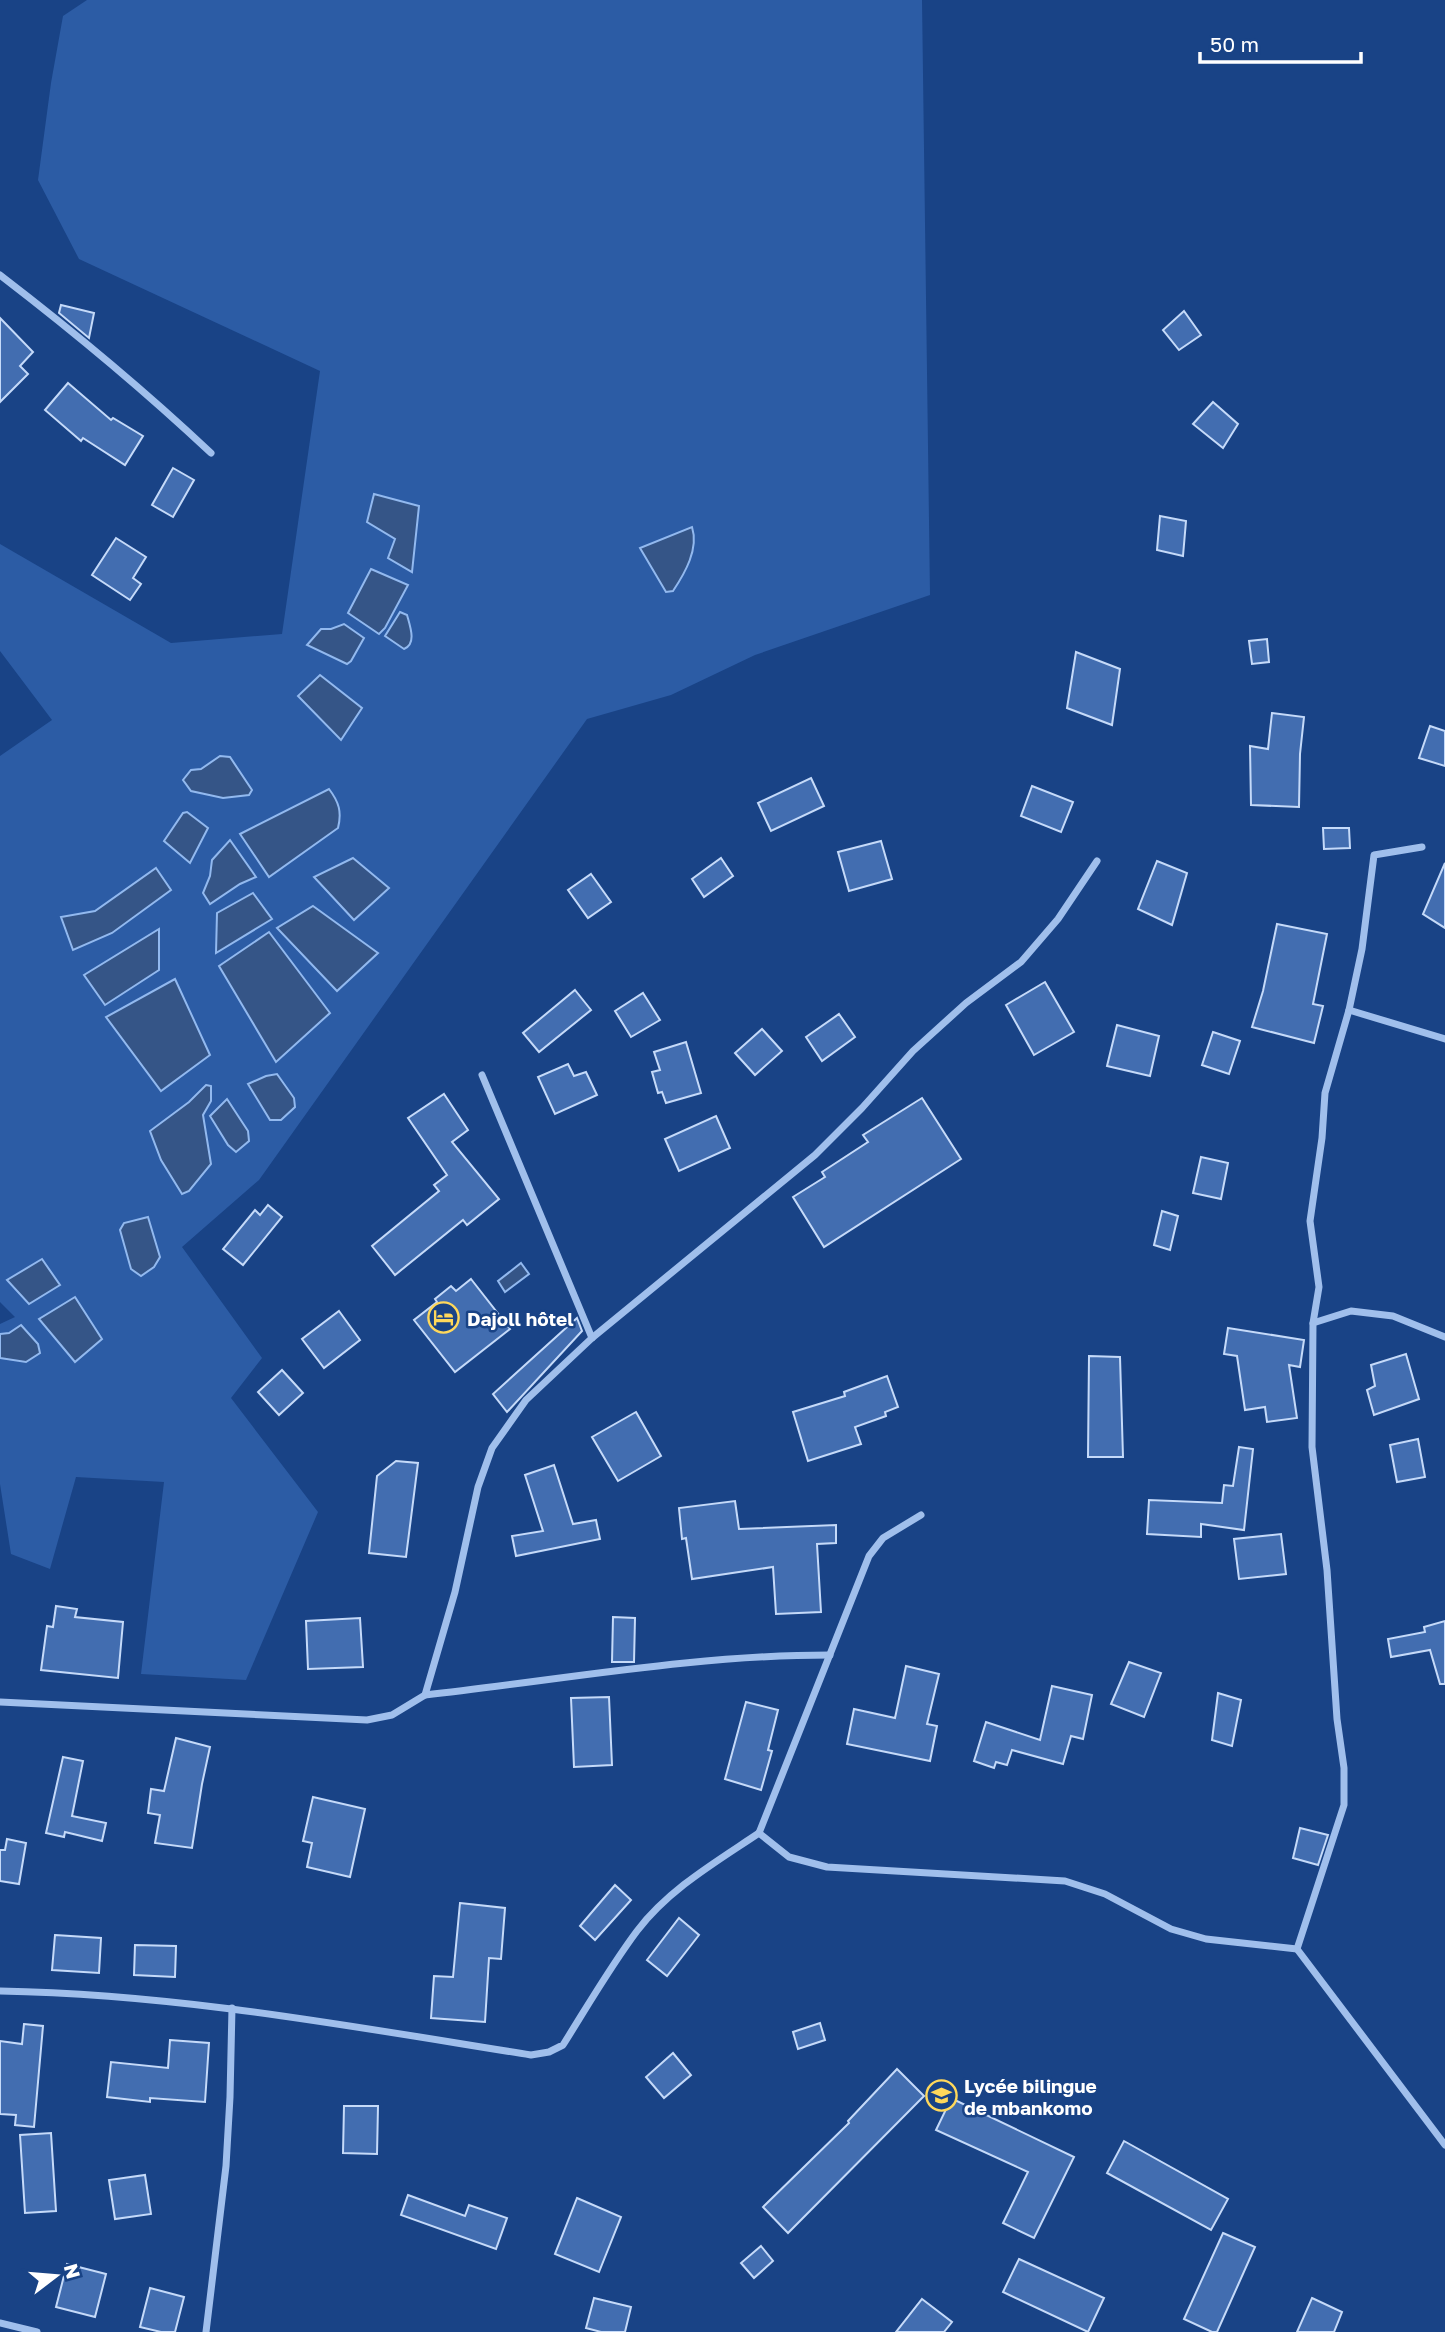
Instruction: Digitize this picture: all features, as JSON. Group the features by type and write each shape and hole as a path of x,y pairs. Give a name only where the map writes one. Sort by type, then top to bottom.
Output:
{"street":[{"path":"0,275 163,409 211,453"},
{"path":"1297,1949 1344,1805 1344,1768 1337,1719 1325,1542 1312,1447 1313,1323 1319,1287 1310,1222 1322,1138 1325,1093 1349,1010 1362,949 1374,855 1422,847"},
{"path":"425,1695 455,1592 478,1487 492,1448 526,1400 592,1338 815,1155 914,1051 966,1003 1021,961 1058,919 1097,861"},
{"path":"1349,1010 1445,1039"},
{"path":"482,1075 592,1338"},
{"path":"1313,1323 1351,1311 1393,1316 1445,1337"},
{"path":"0,1991 67,1993 232,2008 531,2055 549,2052 563,2045 638,1930 689,1880 759,1833 869,1556 883,1538 921,1515"},
{"path":"0,1702 368,1720 392,1715 425,1695 682,1663 776,1655 830,1655"},
{"path":"759,1833 789,1857 827,1867 1065,1881 1105,1894 1171,1928 1206,1939 1297,1949 1445,2145"},
{"path":"206,2332 226,2166 232,2008"},
{"path":"0,2323 37,2332"}],"shaded area":[{"path":"87,0 922,0 930,595 755,655 671,695 587,719 259,1180 182,1247 262,1358 231,1398 318,1512 246,1680 141,1674 164,1482 76,1477 50,1569 11,1554 0,1484 0,1358 26,1362 9,1333 0,1334 0,1324 15,1317 0,1302 0,756 52,720 0,651 0,544 171,643 282,634 320,371 79,259 38,180 63,16","holes":["371,570 407,585 385,628 379,634","220,756 229,757 252,790 223,798 191,791 191,770 200,769","157,868 73,950 62,917 95,912","210,876 240,884 211,903 203,893","206,1085 211,1101 203,1114 211,1164 182,1193 161,1160 189,1102"]},
{"path":"374,494 419,506 412,572 388,558 395,539 367,522"},
{"path":"692,527 694,544 690,560 673,591 666,592 640,548"},
{"path":"371,569 408,585 385,628 379,634 348,613"},
{"path":"400,612 407,615 412,634 408,647 404,649 385,636"},
{"path":"344,624 364,638 347,664 307,645 321,629 331,629"},
{"path":"320,675 362,708 341,740 298,696"},
{"path":"220,756 230,757 252,790 249,795 223,798 191,791 183,780 191,770 201,769"},
{"path":"329,789 339,807 338,828 269,877 240,834"},
{"path":"187,812 208,828 190,863 164,841 183,813"},
{"path":"230,840 256,877 210,904 203,893 210,876 212,860"},
{"path":"353,858 389,888 354,920 314,877"},
{"path":"156,868 171,890 112,933 73,950 61,917 95,911"},
{"path":"253,893 272,919 216,953 217,913"},
{"path":"313,906 378,953 337,991 277,928"},
{"path":"159,929 159,970 105,1005 84,975"},
{"path":"269,932 330,1013 276,1062 219,966"},
{"path":"175,979 210,1055 161,1091 106,1017"},
{"path":"277,1074 294,1098 295,1107 281,1120 270,1120 248,1084"},
{"path":"206,1085 211,1086 211,1101 203,1115 211,1164 189,1191 182,1194 161,1160 150,1131 189,1102"},
{"path":"227,1099 248,1131 249,1141 236,1152 228,1145 210,1116"},
{"path":"148,1217 160,1257 154,1267 141,1276 131,1269 120,1230 124,1223"},
{"path":"42,1259 60,1285 29,1304 7,1280"},
{"path":"521,1263 529,1274 505,1292 498,1281"},
{"path":"75,1297 102,1339 75,1362 39,1319"},
{"path":"21,1325 38,1344 40,1353 26,1362 0,1358 0,1334 9,1333"}],"building":[{"path":"61,305 94,313 89,338 59,313"},
{"path":"1184,311 1201,335 1179,350 1163,330"},
{"path":"0,318 33,352 20,366 28,374 0,402"},
{"path":"68,383 111,420 113,418 143,436 125,465 83,438 81,441 45,410"},
{"path":"1213,402 1238,424 1223,448 1193,424"},
{"path":"173,468 194,480 173,517 152,505"},
{"path":"1160,516 1186,521 1183,556 1157,550"},
{"path":"116,538 146,557 133,578 141,584 130,600 92,575"},
{"path":"1267,639 1269,662 1252,664 1249,641"},
{"path":"1076,652 1120,669 1112,725 1067,708"},
{"path":"1272,713 1304,717 1299,807 1251,805 1250,746 1268,749"},
{"path":"1430,726 1445,731 1445,766 1419,758"},
{"path":"811,778 824,806 771,831 758,803"},
{"path":"1032,786 1073,802 1061,832 1021,816"},
{"path":"1323,828 1349,828 1350,848 1324,849"},
{"path":"881,841 892,879 849,891 838,852"},
{"path":"721,858 733,876 704,897 692,879"},
{"path":"1157,861 1187,873 1172,925 1138,909"},
{"path":"1445,863 1445,928 1423,914"},
{"path":"591,874 611,902 588,918 568,890"},
{"path":"1277,924 1327,934 1313,1004 1323,1006 1314,1043 1252,1027 1263,991"},
{"path":"1045,982 1074,1032 1034,1055 1006,1005"},
{"path":"575,990 591,1010 539,1052 523,1033"},
{"path":"643,993 660,1020 631,1037 615,1011"},
{"path":"839,1014 855,1037 822,1061 806,1037"},
{"path":"1117,1025 1159,1036 1150,1076 1107,1066"},
{"path":"762,1029 782,1051 755,1075 735,1053"},
{"path":"1213,1032 1240,1041 1229,1074 1202,1065"},
{"path":"686,1042 701,1093 666,1103 662,1092 658,1093 652,1072 660,1070 654,1052"},
{"path":"568,1064 574,1076 586,1072 597,1095 555,1114 538,1077"},
{"path":"444,1094 468,1130 452,1142 499,1199 467,1225 463,1220 395,1275 372,1246 439,1191 434,1185 447,1175 408,1118"},
{"path":"922,1098 961,1159 824,1247 793,1197 825,1177 822,1172 868,1142 863,1135"},
{"path":"716,1116 730,1148 679,1171 665,1139"},
{"path":"1201,1157 1228,1163 1221,1199 1193,1193"},
{"path":"268,1205 282,1217 243,1265 223,1249 255,1210 260,1215"},
{"path":"1162,1211 1178,1216 1170,1250 1154,1245"},
{"path":"471,1279 510,1329 455,1372 414,1320 437,1302 435,1299 451,1286 456,1291"},
{"path":"339,1311 360,1340 324,1368 302,1339"},
{"path":"577,1318 582,1331 507,1412 493,1394"},
{"path":"1228,1328 1304,1340 1300,1367 1289,1365 1297,1418 1267,1422 1265,1407 1245,1410 1237,1356 1224,1354"},
{"path":"1406,1354 1419,1399 1374,1415 1367,1390 1375,1386 1371,1365"},
{"path":"1089,1356 1120,1357 1123,1457 1088,1457"},
{"path":"282,1370 303,1393 279,1415 258,1392"},
{"path":"887,1376 898,1407 885,1412 886,1416 855,1427 861,1444 808,1461 793,1412 845,1396 844,1392"},
{"path":"636,1412 661,1456 618,1481 592,1437"},
{"path":"1418,1439 1425,1477 1397,1482 1390,1445"},
{"path":"1239,1447 1253,1449 1244,1530 1201,1524 1201,1537 1147,1534 1149,1500 1222,1503 1224,1485 1233,1486"},
{"path":"396,1461 418,1463 406,1557 369,1553 377,1476"},
{"path":"554,1465 573,1524 596,1520 600,1539 516,1556 512,1536 543,1531 525,1475"},
{"path":"735,1501 739,1529 836,1525 836,1543 817,1544 821,1612 776,1614 773,1567 692,1579 686,1538 682,1539 679,1508"},
{"path":"1281,1534 1286,1574 1239,1579 1234,1539"},
{"path":"56,1606 77,1609 75,1617 123,1622 118,1678 41,1670 47,1626 53,1627"},
{"path":"613,1617 635,1618 634,1662 612,1662"},
{"path":"360,1618 363,1667 308,1669 306,1621"},
{"path":"1445,1621 1445,1684 1440,1684 1430,1650 1391,1657 1388,1639 1425,1632 1424,1627"},
{"path":"1129,1662 1161,1673 1144,1717 1111,1704"},
{"path":"906,1666 939,1674 927,1724 937,1726 930,1761 847,1744 854,1709 895,1718"},
{"path":"1052,1686 1092,1695 1083,1739 1071,1736 1063,1764 1012,1750 1007,1765 996,1762 994,1768 974,1761 986,1722 1040,1740"},
{"path":"1218,1693 1241,1700 1232,1746 1212,1740"},
{"path":"609,1697 612,1765 574,1767 571,1698"},
{"path":"746,1702 778,1710 768,1750 772,1751 761,1790 725,1779"},
{"path":"176,1738 210,1747 192,1848 155,1843 160,1815 148,1813 151,1789 164,1791"},
{"path":"63,1757 83,1761 72,1816 106,1823 102,1841 65,1832 64,1837 46,1833"},
{"path":"313,1797 365,1809 350,1877 307,1867 312,1843 303,1841"},
{"path":"1300,1828 1328,1835 1318,1865 1293,1858"},
{"path":"7,1839 26,1843 19,1884 0,1881 0,1850 5,1850"},
{"path":"615,1885 631,1900 595,1940 580,1926"},
{"path":"460,1903 505,1908 501,1959 489,1958 485,2022 431,2018 434,1976 453,1977"},
{"path":"679,1918 699,1935 667,1976 647,1960"},
{"path":"55,1935 101,1938 99,1973 52,1970"},
{"path":"135,1945 176,1946 175,1977 134,1975"},
{"path":"820,2023 825,2040 798,2049 793,2032"},
{"path":"24,2024 43,2026 34,2127 15,2125 16,2115 0,2114 0,2041 22,2044"},
{"path":"170,2040 209,2043 205,2102 150,2098 150,2102 107,2097 111,2062 168,2068"},
{"path":"673,2053 691,2075 664,2098 646,2077"},
{"path":"897,2069 924,2096 788,2233 763,2207 849,2123"},
{"path":"950,2101 957,2101 1074,2157 1034,2238 1003,2223 1028,2172 936,2130"},
{"path":"344,2106 378,2106 377,2154 343,2153"},
{"path":"51,2133 56,2211 25,2213 20,2135"},
{"path":"1124,2141 1228,2199 1211,2230 1107,2173"},
{"path":"145,2175 151,2214 115,2219 109,2180"},
{"path":"408,2195 465,2216 469,2205 507,2218 496,2249 401,2215"},
{"path":"577,2198 621,2217 599,2272 555,2254"},
{"path":"1223,2233 1255,2247 1217,2332 1212,2332 1184,2319"},
{"path":"761,2246 773,2261 754,2278 741,2263"},
{"path":"1019,2259 1104,2298 1088,2332 1003,2292"},
{"path":"67,2264 106,2274 95,2317 56,2307"},
{"path":"150,2288 184,2297 175,2332 140,2327"},
{"path":"594,2298 631,2307 625,2332 601,2332 586,2328"},
{"path":"1312,2298 1342,2312 1334,2332 1297,2332"},
{"path":"922,2299 952,2322 944,2332 896,2332"}],"place":[{"name":"Dajoll hôtel","path":"444,1318"},
{"name":"Lycée bilingue de mbankomo","path":"941,2096"}]}
